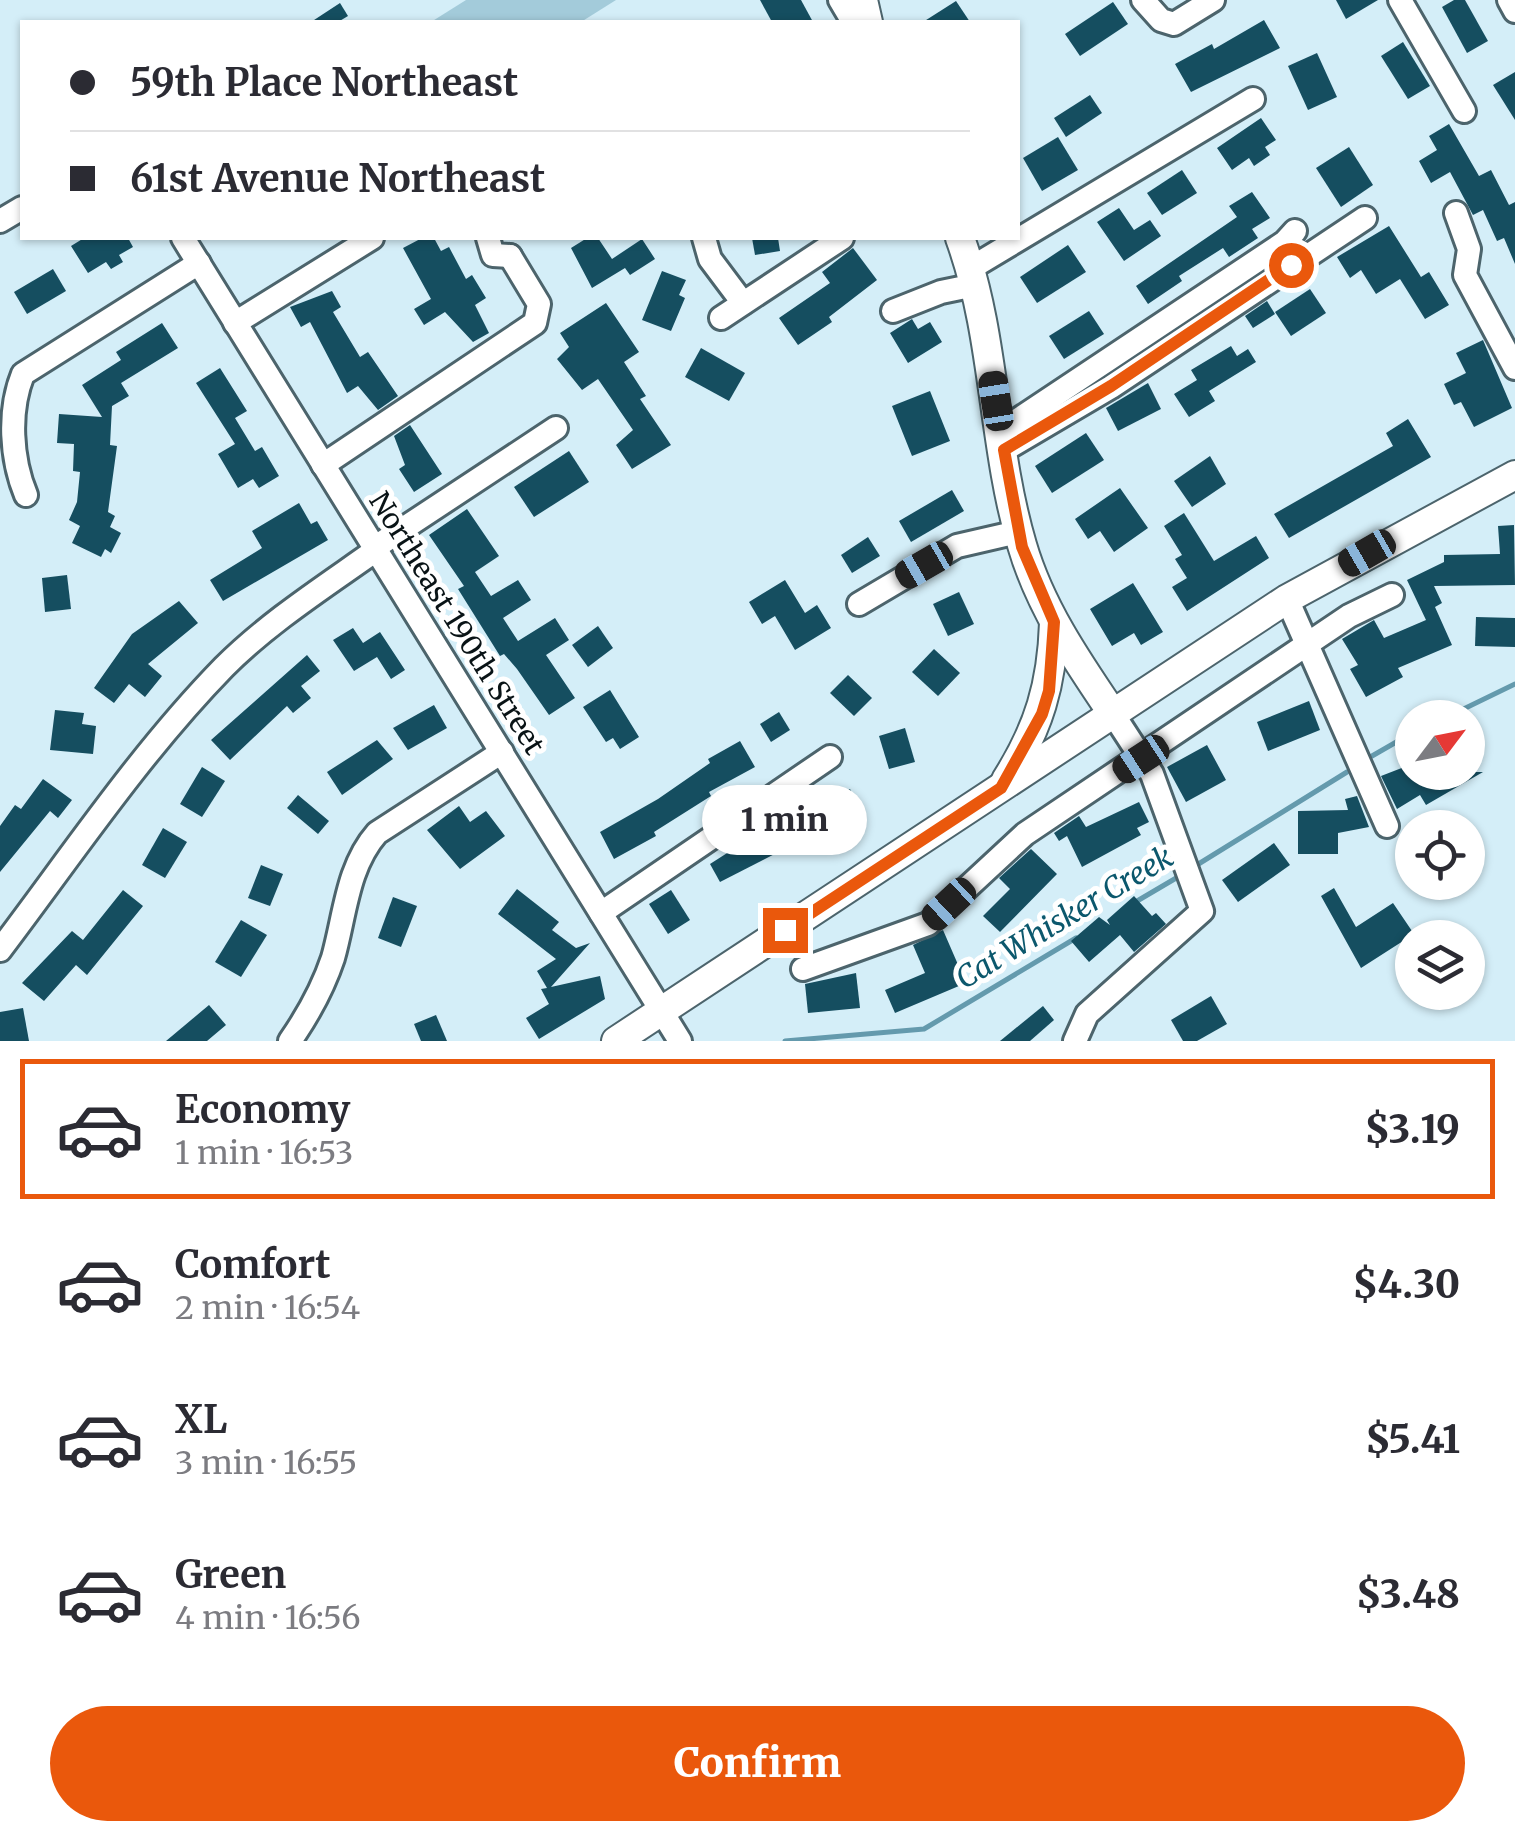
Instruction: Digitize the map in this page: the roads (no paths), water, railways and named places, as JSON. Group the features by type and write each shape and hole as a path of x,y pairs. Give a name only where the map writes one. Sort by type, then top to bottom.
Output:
{"main road":[{"path":"961,240 973,276 1018,532 1032,576 1054,622 1113,714"},
{"path":"616,1041 1287,599 1515,474"},
{"path":"1001,788 1042,714 1049,691 1054,622"}],"street":[{"path":"1143,0 1161,20 1174,24 1213,0"},
{"path":"1400,0 1464,110"},
{"path":"1509,0 1515,11"},
{"path":"893,311 973,276 1253,99"},
{"path":"1456,214 1469,249 1465,275 1515,368"},
{"path":"1002,440 1111,386 1365,218"},
{"path":"1002,440 1286,242 1295,231"},
{"name":"Northeast 190th Street","path":"184,240 680,1041"},
{"path":"235,323 369,240"},
{"path":"324,465 535,323 540,304 513,247 493,255 489,240"},
{"path":"705,240 710,258 744,303"},
{"path":"721,318 839,240"},
{"path":"26,495 14,467 16,393 23,374 198,263"},
{"path":"0,950 168,729 226,665 375,549 556,428"},
{"path":"859,604 957,546 1018,532"},
{"path":"803,969 928,924 1025,834 1350,616 1392,596"},
{"path":"1287,599 1387,826"},
{"path":"1075,1041 1087,1014 1202,911 1168,810 1113,714"},
{"path":"290,1041 310,1012 332,961 357,862 366,845 377,833 502,752"},
{"path":"601,913 830,757"}],"waterway":[{"name":"Cat Whisker Creek","path":"1482,700 1515,684"},
{"name":"Cat Whisker Creek","path":"1372,756 1395,743"},
{"name":"Cat Whisker Creek","path":"1192,868 1347,772"},
{"name":"Cat Whisker Creek","path":"1132,904 1183,874"},
{"name":"Cat Whisker Creek","path":"785,1041 924,1029 1076,938"}]}
